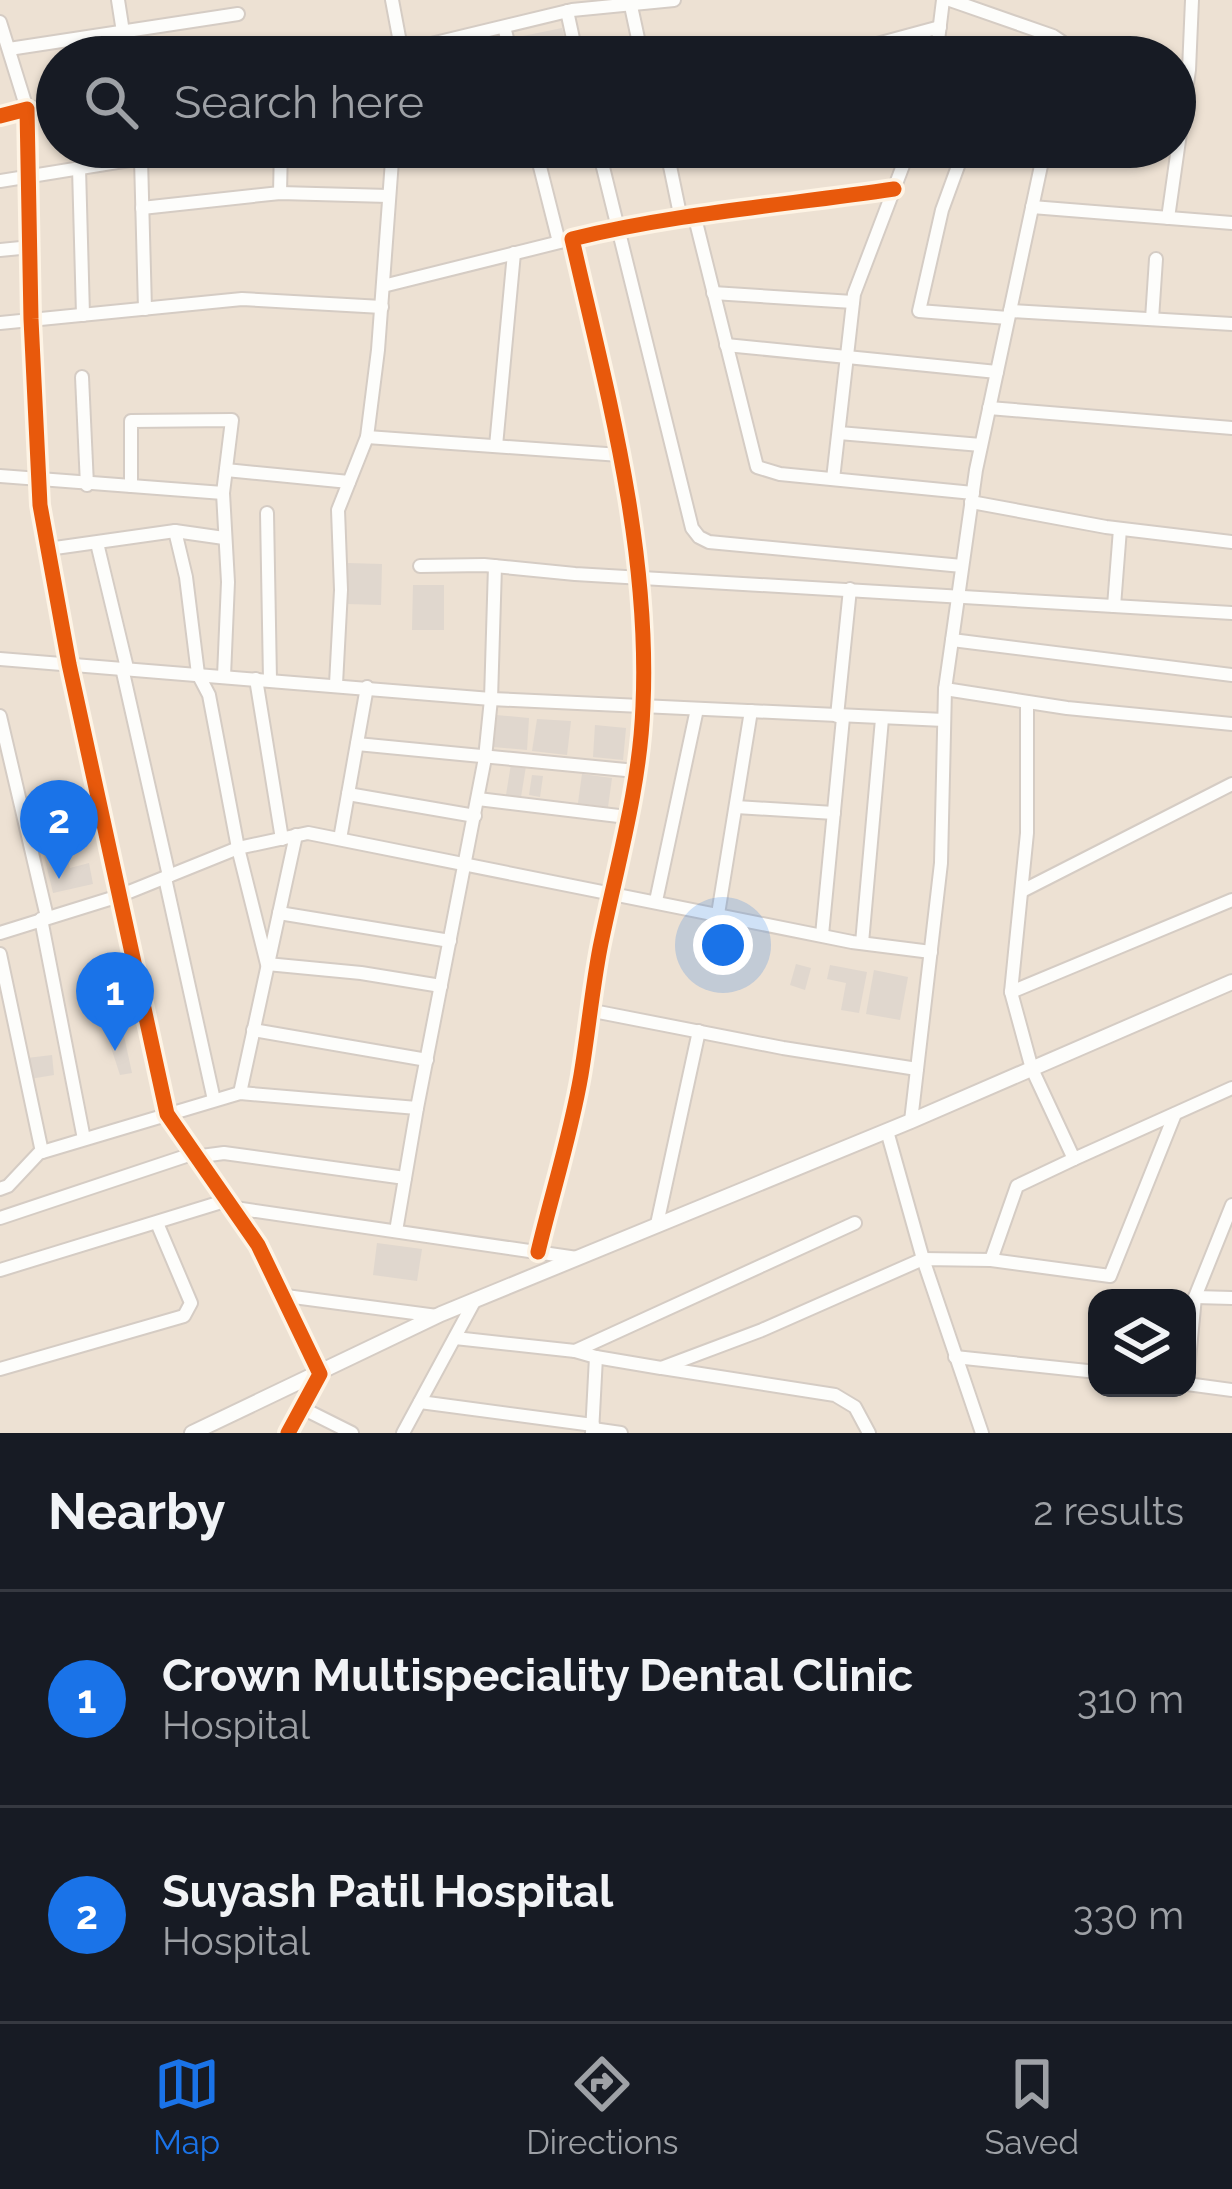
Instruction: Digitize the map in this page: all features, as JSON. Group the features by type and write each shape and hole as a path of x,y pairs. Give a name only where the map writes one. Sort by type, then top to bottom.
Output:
{"street":[{"path":"118,0 123,32"},
{"path":"392,0 399,36"},
{"path":"469,36 569,7 674,0"},
{"path":"939,36 947,0 1053,36"},
{"path":"1187,36 1192,0"},
{"path":"625,4 635,36"},
{"path":"96,36 238,14"},
{"path":"0,22 27,109 38,481 48,549 68,664 167,1114 231,1204 286,1296 320,1374"},
{"path":"504,27 506,36"},
{"path":"907,36 940,27"},
{"path":"9,49 36,45"},
{"path":"0,116 36,108"},
{"path":"0,181 79,168 83,315"},
{"path":"141,168 145,309"},
{"path":"280,193 281,168"},
{"path":"336,684 338,510 367,437 391,168"},
{"path":"538,1252 581,1075 588,1010 628,818 644,706 639,577 606,377 542,168"},
{"path":"603,168 692,528 699,537 710,542 962,566"},
{"path":"673,168 712,292 757,467 780,474 972,497 1120,529 1232,542"},
{"path":"833,479 853,302 902,168"},
{"path":"957,168 942,210 919,311 1232,324"},
{"path":"911,1121 940,863 945,689 981,445 1040,168"},
{"path":"1168,218 1173,168"},
{"path":"383,286 640,221 894,189"},
{"path":"142,208 280,193 388,196"},
{"path":"1032,207 1232,223"},
{"path":"0,250 32,247"},
{"path":"496,446 514,254"},
{"path":"1152,319 1156,259"},
{"path":"712,292 853,302"},
{"path":"0,322 242,299 382,307"},
{"path":"726,345 997,371"},
{"path":"82,377 87,485"},
{"path":"989,408 1232,428"},
{"path":"131,486 129,426 136,420 227,417 233,425 223,494 228,582 224,676"},
{"path":"839,434 981,445"},
{"path":"367,437 620,455"},
{"path":"226,470 349,482"},
{"path":"0,476 223,494"},
{"path":"240,1093 279,913 289,837 263,679 267,513"},
{"path":"1114,606 1120,529"},
{"path":"48,549 175,531 224,538"},
{"path":"175,531 198,674 209,695 238,848 267,964"},
{"path":"97,543 214,1100"},
{"path":"420,566 495,566 1232,613"},
{"path":"396,1231 485,758 495,566"},
{"path":"822,935 850,589"},
{"path":"952,640 1232,675"},
{"path":"0,659 491,699 944,720"},
{"path":"340,839 367,687"},
{"path":"945,689 1232,724"},
{"path":"1027,702 1027,833 1011,992 1032,1069 1074,1160"},
{"path":"656,901 697,709"},
{"path":"718,914 751,711"},
{"path":"0,716 44,918 84,1139"},
{"path":"862,943 882,719"},
{"path":"357,744 636,771"},
{"path":"1022,891 1232,784"},
{"path":"348,794 475,816"},
{"path":"478,800 628,818"},
{"path":"736,807 834,813"},
{"path":"0,933 119,896 238,848 308,833 862,943 931,952"},
{"path":"1011,992 1232,900"},
{"path":"279,913 450,941"},
{"path":"0,954 42,1152"},
{"path":"267,964 441,986"},
{"path":"192,1433 437,1316 911,1121 1232,982"},
{"path":"588,1010 917,1069"},
{"path":"253,1030 427,1060"},
{"path":"657,1224 699,1031"},
{"path":"991,1259 1018,1186 1232,1088"},
{"path":"1,1192 42,1152 240,1093 417,1108"},
{"path":"661,1368 762,1330 923,1259 991,1259 1110,1276 1175,1114"},
{"path":"886,1131 982,1433"},
{"path":"0,1218 193,1156 224,1153 405,1178"},
{"path":"0,1270 231,1204 577,1258"},
{"path":"1196,1295 1232,1205"},
{"path":"0,1369 184,1316 191,1304 157,1223"},
{"path":"575,1351 854,1223"},
{"path":"286,1296 437,1316"},
{"path":"1196,1297 1232,1298"},
{"path":"404,1433 475,1300"},
{"path":"455,1338 575,1351 835,1395 855,1408 869,1433"},
{"path":"593,1429 596,1357"},
{"path":"955,1357 1088,1371"},
{"path":"288,1433 320,1374"},
{"path":"1196,1384 1232,1390"},
{"path":"420,1402 621,1433"},
{"path":"302,1408 352,1433"}],"shaded area":[{"path":"0,0 1232,0 1232,1433 0,1433"}],"building":[{"path":"562,28 564,36 523,36"},
{"path":"348,563 382,564 381,605 347,604"},
{"path":"413,585 444,585 444,630 412,630"},
{"path":"496,715 529,718 527,750 493,747"},
{"path":"537,719 571,721 567,755 532,751"},
{"path":"595,725 626,728 623,760 593,757"},
{"path":"511,764 526,766 521,797 506,795"},
{"path":"582,774 612,778 608,807 578,803"},
{"path":"532,775 543,776 540,797 529,795"},
{"path":"82,834 85,849 66,853 70,868 89,863 93,884 53,893 41,843"},
{"path":"796,964 811,968 805,990 790,985"},
{"path":"830,965 867,972 859,1013 841,1010 846,983 827,979"},
{"path":"874,970 908,977 900,1020 866,1014"},
{"path":"124,1036 132,1073 120,1075 108,1038"},
{"path":"52,1055 54,1075 30,1079 27,1058"},
{"path":"377,1243 422,1249 417,1281 373,1275"}],"cycle path":[{"path":"0,116 27,109 40,505 69,664 167,1114 258,1245 320,1374 288,1433"},
{"path":"538,1252 577,1097 600,948 632,798 643,706 640,587 633,529 572,239 692,216 894,189"}],"place":[{"name":"Suyash Patil Hospital","path":"59,879"},
{"name":"Crown Multispeciality Dental Clinic","path":"115,1051"}]}
